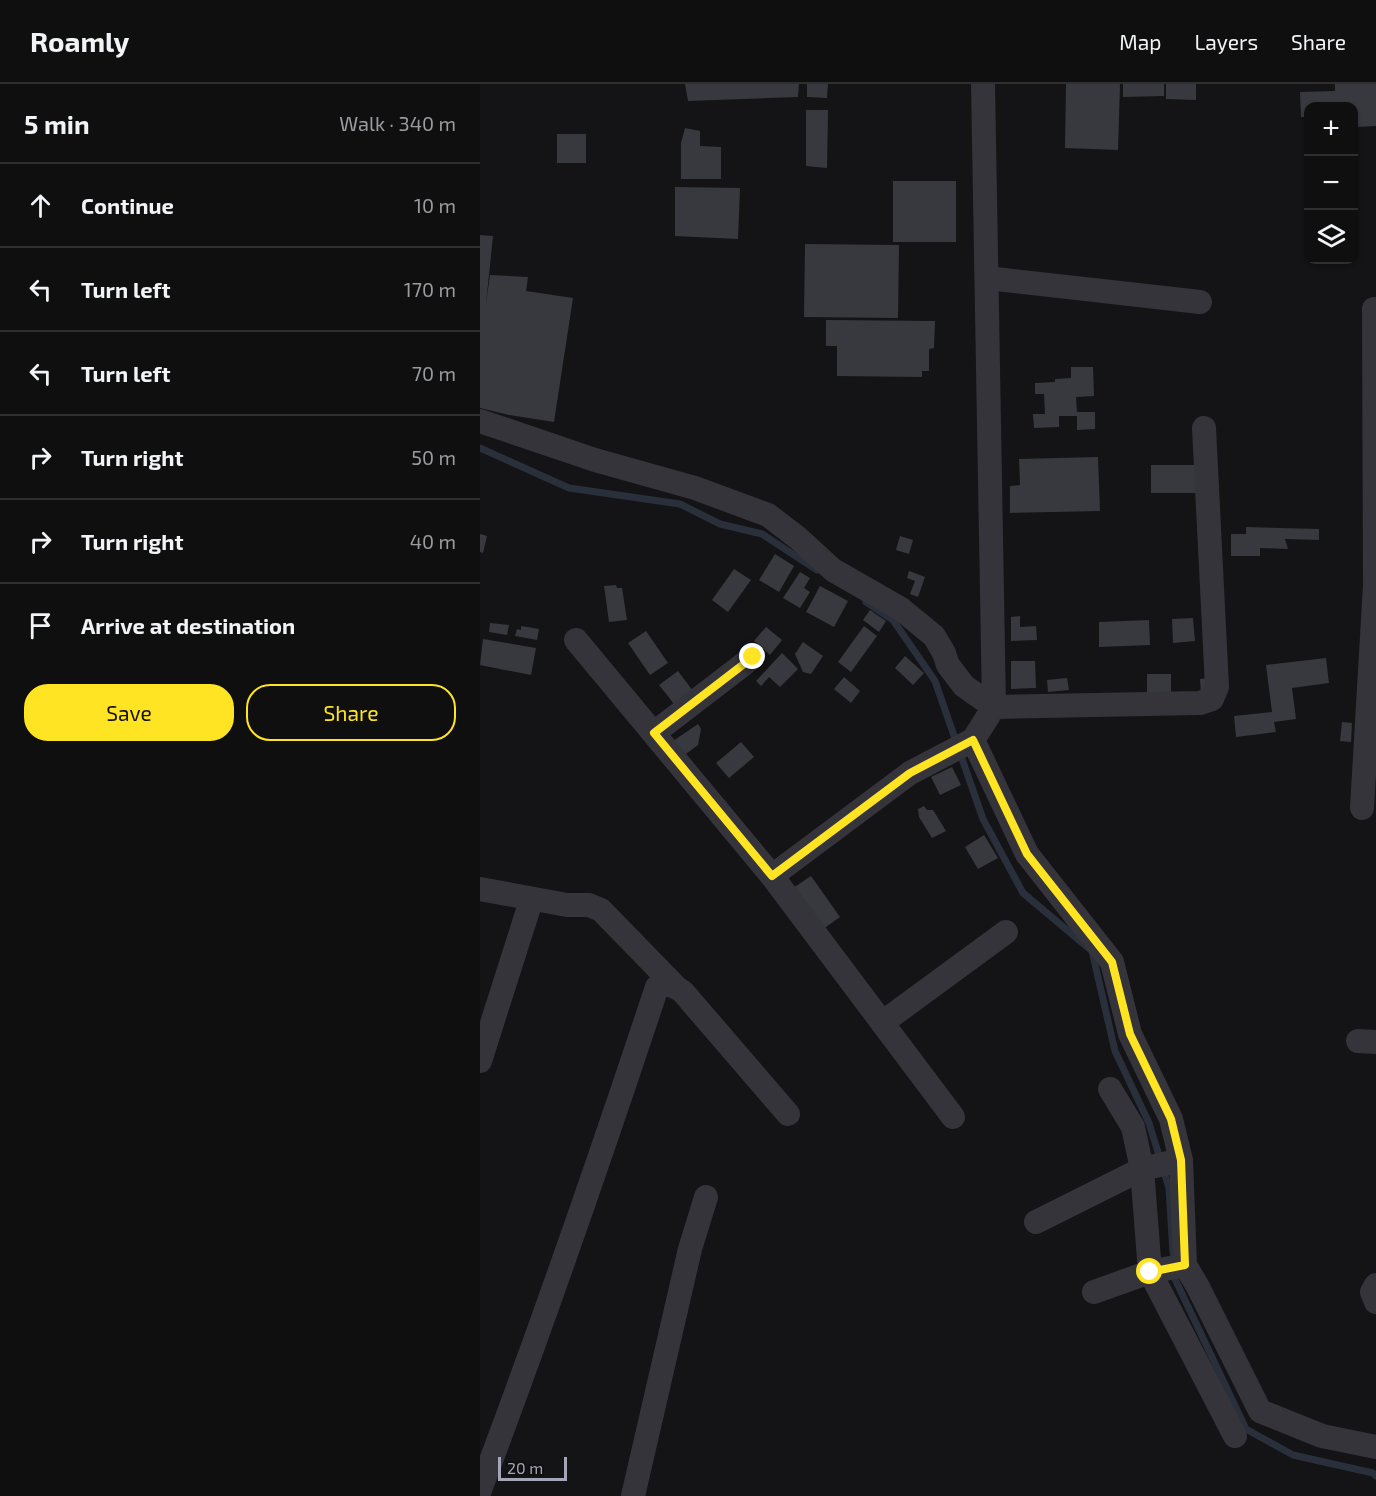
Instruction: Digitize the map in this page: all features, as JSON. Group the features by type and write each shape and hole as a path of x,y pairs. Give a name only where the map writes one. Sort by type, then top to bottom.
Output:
{"street":[{"path":"772,876 910,773 973,740 994,707 983,84"},
{"path":"987,278 1200,302"},
{"path":"1362,808 1375,585 1374,309"},
{"path":"480,421 595,460 695,488 768,515 798,538 833,570 901,609 934,636 948,665 964,686 994,707 1200,703 1212,699 1217,687 1204,428"},
{"path":"576,640 772,876 953,1117"},
{"path":"654,733 753,657"},
{"path":"973,740 1027,854 1112,962 1130,1034 1171,1119 1181,1160 1185,1265 1260,1411 1322,1436 1376,1447"},
{"path":"480,889 567,904 589,904 601,910 683,992 788,1114"},
{"path":"480,1061 484,1036 529,907"},
{"path":"882,1023 1006,932"},
{"path":"480,1490 588,1193 657,987 667,984 675,986"},
{"path":"1110,1089 1133,1127 1142,1169 1150,1272 1235,1436"},
{"path":"1036,1222 1142,1169 1181,1160"},
{"path":"633,1496 690,1249 706,1197"},
{"path":"1094,1292 1150,1272 1185,1265"},
{"path":"1376,1285 1372,1292 1376,1302"}],"building":[{"path":"685,84 799,84 798,97 688,101"},
{"path":"807,84 828,84 827,98 807,97"},
{"path":"1066,84 1120,84 1118,150 1065,148"},
{"path":"1123,84 1164,84 1164,96 1123,97"},
{"path":"1166,84 1196,84 1196,100 1166,99"},
{"path":"1335,84 1376,84 1376,126 1358,127 1358,102 1304,102 1304,117 1301,117 1300,92 1335,91"},
{"path":"806,110 828,110 827,168 806,166"},
{"path":"685,128 700,131 700,146 721,147 721,179 681,179 681,143"},
{"path":"557,134 586,134 586,163 557,163"},
{"path":"893,181 956,181 956,242 893,242"},
{"path":"675,187 740,188 738,239 675,236"},
{"path":"480,235 493,236 486,304 490,275 528,277 526,291 573,298 554,422 480,408"},
{"path":"805,244 899,245 898,318 804,317"},
{"path":"826,320 935,321 934,348 929,349 929,371 922,371 922,377 837,376 837,346 826,346"},
{"path":"1071,367 1093,367 1094,396 1076,397 1077,412 1095,412 1095,429 1077,430 1077,416 1059,416 1059,427 1034,428 1033,414 1045,414 1044,394 1035,394 1035,383 1071,378"},
{"path":"1098,457 1100,511 1010,513 1010,486 1020,485 1019,459"},
{"path":"1151,465 1202,465 1202,493 1151,493"},
{"path":"1246,527 1319,529 1319,540 1285,539 1288,549 1260,548 1260,556 1231,556 1231,534 1246,534"},
{"path":"480,534 487,536 483,553 480,552"},
{"path":"900,536 913,540 909,554 896,550"},
{"path":"775,554 794,566 779,592 759,580"},
{"path":"734,569 751,580 728,612 712,600"},
{"path":"909,571 925,577 918,597 910,594 915,581 907,578"},
{"path":"800,572 810,578 804,588 810,592 800,608 783,598"},
{"path":"616,585 617,588 622,588 627,620 609,622 604,586"},
{"path":"820,586 848,601 834,627 806,612"},
{"path":"870,610 886,621 879,632 863,620"},
{"path":"1020,616 1020,627 1036,626 1037,640 1011,641 1011,617"},
{"path":"1193,618 1195,641 1173,643 1172,619"},
{"path":"1149,620 1150,645 1099,647 1099,622"},
{"path":"490,623 509,625 507,635 489,632"},
{"path":"521,626 539,629 537,640 515,636 517,629 521,630"},
{"path":"864,626 877,636 851,672 838,662"},
{"path":"766,627 782,640 770,655 754,641"},
{"path":"646,631 668,663 650,675 628,643"},
{"path":"483,639 536,648 531,675 480,665"},
{"path":"803,642 823,656 811,674 803,672 795,654"},
{"path":"782,653 798,669 780,687 769,677 761,686 756,681"},
{"path":"905,656 924,673 913,685 895,668"},
{"path":"1326,658 1329,683 1292,688 1296,719 1274,722 1276,732 1236,737 1234,716 1272,712 1266,665"},
{"path":"1011,661 1035,661 1036,688 1011,689"},
{"path":"678,671 696,695 678,709 659,685"},
{"path":"1147,674 1171,674 1171,694 1147,695"},
{"path":"844,677 860,691 851,703 834,689"},
{"path":"1067,678 1069,690 1048,692 1047,680"},
{"path":"1210,678 1201,695 1200,679"},
{"path":"1342,722 1352,723 1351,742 1340,741"},
{"path":"698,724 701,729 698,745 683,756 673,741"},
{"path":"741,742 754,757 729,778 716,763"},
{"path":"952,767 961,785 940,795 931,777"},
{"path":"924,806 927,810 933,810 946,831 932,838 919,817 918,809"},
{"path":"984,835 998,858 978,869 965,847"},
{"path":"811,876 840,917 819,932 790,890"}],"waterway":[{"path":"480,448 569,488 680,504 720,524 762,534 817,570"},
{"path":"866,602 893,620 935,681 983,819 1023,893 1092,951 1115,1051 1149,1123 1169,1188 1173,1253"},
{"path":"1174,1270 1174,1277 1246,1429 1293,1455 1373,1473 1376,1476"}],"route":[{"path":"753,657 654,733 772,876 910,773 973,740 1027,854 1112,962 1130,1034 1171,1119 1181,1160 1185,1265 1150,1272"}]}
